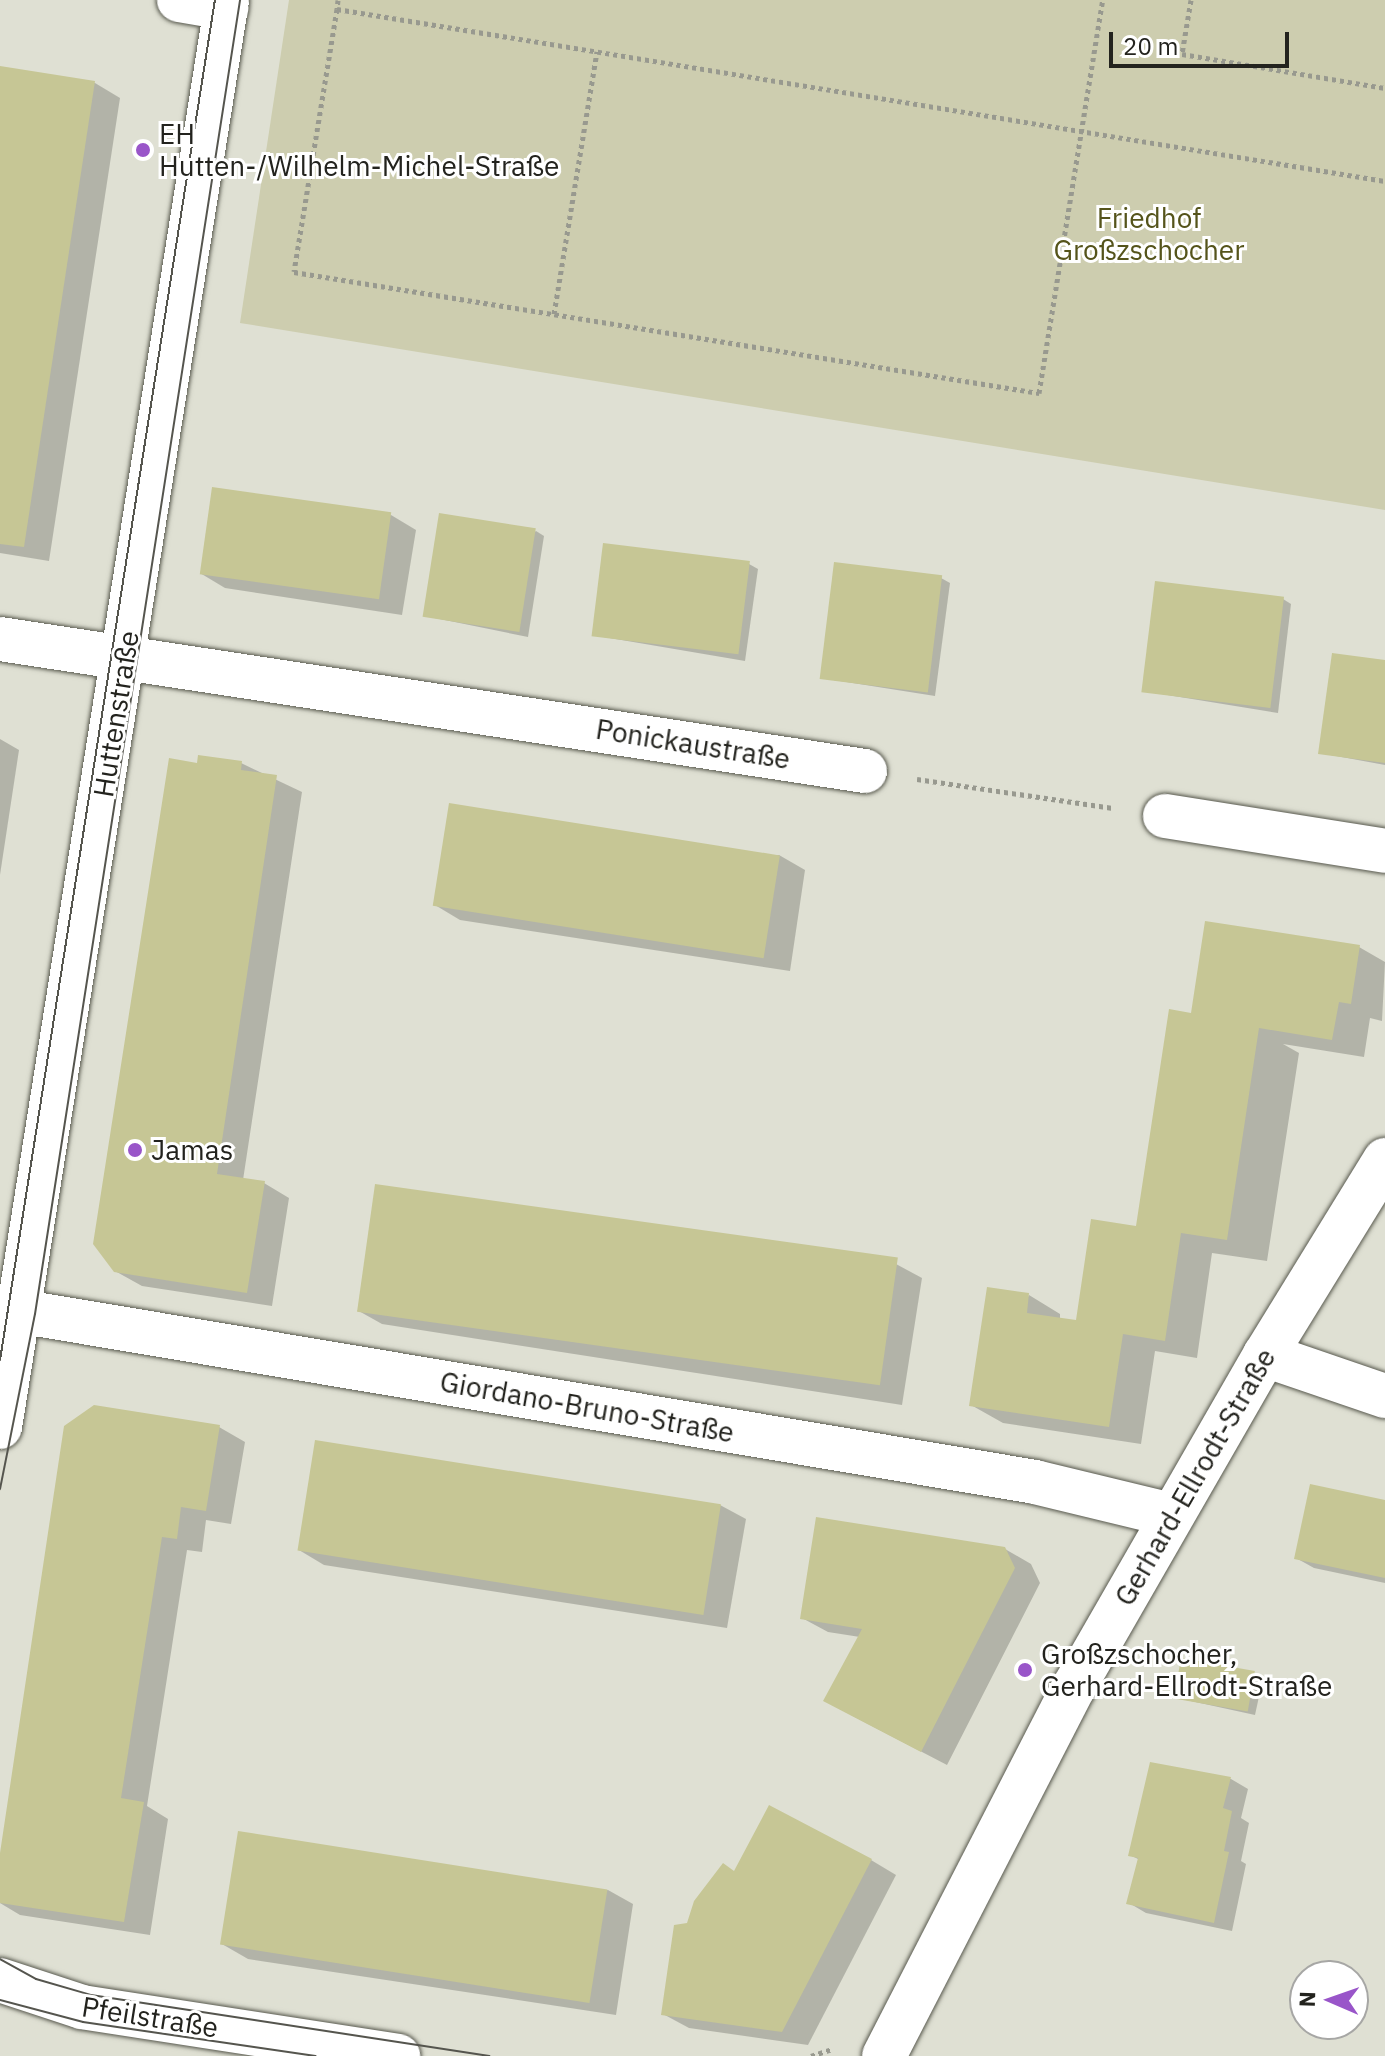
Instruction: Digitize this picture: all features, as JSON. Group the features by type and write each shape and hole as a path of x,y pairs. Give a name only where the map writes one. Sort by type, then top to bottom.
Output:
{"street":[{"path":"179,0 227,4"},
{"name":"Huttenstraße","path":"0,1427 11,1310 125,656 227,4"},
{"name":"Ponickaustraße","path":"0,639 865,771"},
{"path":"1165,816 1385,851"},
{"name":"Gerhard-Ellrodt-Straße","path":"884,2056 1074,1687 1265,1355 1385,1160"},
{"name":"Giordano-Bruno-Straße","path":"11,1310 1035,1482 1171,1515"},
{"path":"1265,1355 1385,1396"},
{"name":"Pfeilstraße","path":"0,1980 82,2007 398,2056"}],"path":[{"path":"338,0 294,272 1039,393 1103,0"},
{"path":"1191,0 1182,54 1385,88"},
{"path":"337,9 1385,181"},
{"path":"554,314 597,51"},
{"path":"865,771 1165,816"}],"green space":[{"name":"Friedhof Großzschocher","path":"289,0 1385,0 1385,510 240,323"}],"building":[{"path":"0,66 95,81 24,547 0,544"},
{"path":"212,487 391,512 379,599 200,574"},
{"path":"439,513 536,528 519,632 423,617"},
{"path":"603,543 750,561 738,654 592,636"},
{"path":"834,562 942,575 928,692 820,679"},
{"path":"1155,581 1284,597 1270,708 1141,692"},
{"path":"1332,653 1385,660 1385,763 1318,754"},
{"path":"198,755 242,761 241,770 277,775 217,1174 265,1181 247,1293 114,1272 93,1244 169,758 197,763"},
{"path":"449,803 780,855 764,958 433,906"},
{"path":"1205,921 1360,945 1351,1004 1339,1002 1332,1040 1259,1028 1227,1240 1181,1233 1165,1341 1123,1334 1109,1427 969,1406 987,1287 1029,1293 1027,1313 1076,1320 1091,1219 1136,1226 1169,1009 1191,1013"},
{"path":"375,1184 898,1257 880,1385 357,1312"},
{"path":"94,1405 220,1425 206,1511 181,1507 177,1539 162,1537 121,1798 144,1802 124,1922 0,1903 0,1853 64,1426"},
{"path":"315,1440 721,1504 703,1615 297,1551"},
{"path":"1310,1484 1385,1500 1385,1578 1294,1559"},
{"path":"816,1517 1005,1547 1015,1568 921,1752 823,1701 862,1629 800,1619"},
{"path":"1181,1658 1255,1671 1248,1711 1174,1698"},
{"path":"1150,1762 1231,1777 1223,1808 1232,1811 1224,1851 1229,1852 1214,1923 1126,1904 1138,1858 1128,1856"},
{"path":"769,1805 872,1859 782,2032 661,2015 674,1925 687,1923 694,1901 723,1863 734,1871"},
{"path":"238,1831 607,1890 589,2003 220,1945"}],"tram line":[{"path":"0,1360 215,0"},
{"path":"0,1489 35,1314 240,0"},
{"path":"0,1959 36,1979 91,1995 489,2056"},
{"path":"0,2000 83,2022 316,2056"}],"place":[{"name":"EH Hutten-/Wilhelm-Michel-Straße","path":"143,150"},
{"name":"Jamas","path":"135,1150"},
{"name":"Großzschocher, Gerhard-Ellrodt-Straße","path":"1025,1670"}]}
